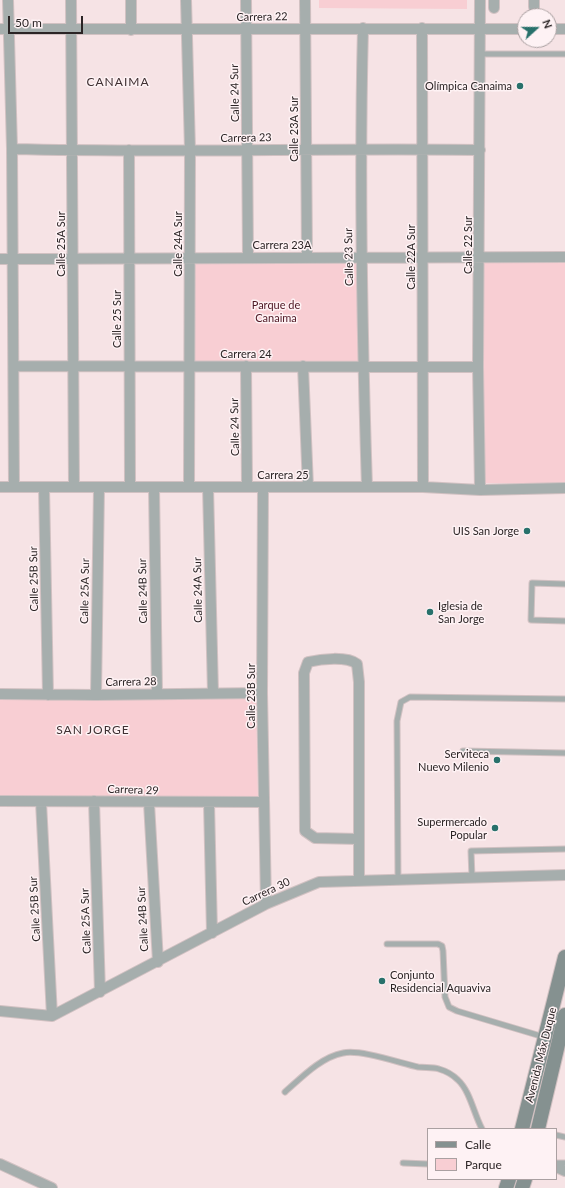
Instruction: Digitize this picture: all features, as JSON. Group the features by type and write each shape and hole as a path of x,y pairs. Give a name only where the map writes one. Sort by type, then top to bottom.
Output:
{"main road":[{"name":"Avenida Máx Duque","path":"538,1128 556,1037 565,957"},
{"name":"Avenida Máx Duque","path":"522,1128 565,1015"}],"street":[{"path":"8,0 4,29 12,149 14,487"},
{"name":"Calle 25A Sur","path":"71,0 74,487"},
{"path":"131,0 131,30"},
{"name":"Calle 24A Sur","path":"186,0 190,150 189,487"},
{"name":"Calle 24 Sur","path":"246,0 248,258"},
{"name":"Calle 23A Sur","path":"305,0 307,257"},
{"name":"Calle 22 Sur","path":"480,0 480,257 478,367 480,490"},
{"name":"Calle 23 Sur","path":"363,28 360,150 363,366 367,487"},
{"name":"Calle 22A Sur","path":"422,28 422,367 424,487"},
{"name":"Carrera 22","path":"4,29 517,29"},
{"name":"Carrera 23","path":"12,149 73,151 306,149 480,150"},
{"name":"Calle 25 Sur","path":"129,150 130,487"},
{"name":"Carrera 23A","path":"0,258 565,257"},
{"name":"Carrera 24","path":"14,366 478,367"},
{"name":"Calle 24 Sur","path":"246,366 247,487"},
{"path":"303,366 308,487"},
{"name":"Carrera 25","path":"0,487 424,487 480,490 565,488"},
{"name":"Calle 25B Sur","path":"44,487 48,695"},
{"name":"Calle 25A Sur","path":"96,695 98,487"},
{"name":"Calle 24B Sur","path":"154,487 157,694"},
{"name":"Calle 24A Sur","path":"208,487 213,693"},
{"name":"Calle 23B Sur","path":"263,487 262,693 266,904"},
{"path":"359,839 315,838 305,831 304,673 308,662 346,660 353,661 357,664 359,682 359,839 359,881"},
{"name":"Carrera 28","path":"0,694 96,695 262,693"},
{"name":"Carrera 29","path":"0,801 94,801 149,803 264,802"},
{"name":"Calle 25A Sur","path":"94,801 100,992"},
{"name":"Calle 25B Sur","path":"41,802 52,1016"},
{"name":"Calle 24B Sur","path":"149,803 158,962"},
{"path":"209,803 212,933"},
{"name":"Carrera 30","path":"52,1016 158,962 266,904 319,882 565,875"},
{"path":"0,1011 52,1016"},
{"path":"0,1164 52,1188"}],"lane":[{"path":"480,54 565,54"},
{"path":"565,584 532,583 531,620 565,621"},
{"path":"398,880 397,721 400,702 410,697 565,699"},
{"path":"462,751 565,753"},
{"path":"472,878 471,851 565,849"},
{"path":"387,944 438,944 442,946 446,996 449,1007 457,1011 556,1037"},
{"path":"285,1092 310,1070 334,1056 344,1052 356,1053 420,1067 440,1069 451,1074 459,1081 468,1096 482,1128"},
{"path":"403,1163 427,1164"}],"green space":[{"path":"319,0 467,0 467,9 319,8"},
{"name":"Parque de Canaima","path":"357,259 359,363 193,363 193,260"},
{"path":"483,261 565,262 565,484 482,483"},
{"path":"0,696 256,696 258,801 0,800"}],"place":[{"name":"Olímpica Canaima","path":"520,86"},
{"name":"UIS San Jorge","path":"527,531"},
{"name":"Iglesia de San Jorge","path":"430,612"},
{"name":"Serviteca Nuevo Milenio","path":"497,760"},
{"name":"Supermercado Popular","path":"495,828"},
{"name":"Conjunto Residencial Aquaviva","path":"382,981"}],"district":[{"name":"CANAIMA","path":"118,82"},
{"name":"SAN JORGE","path":"93,730"}]}
